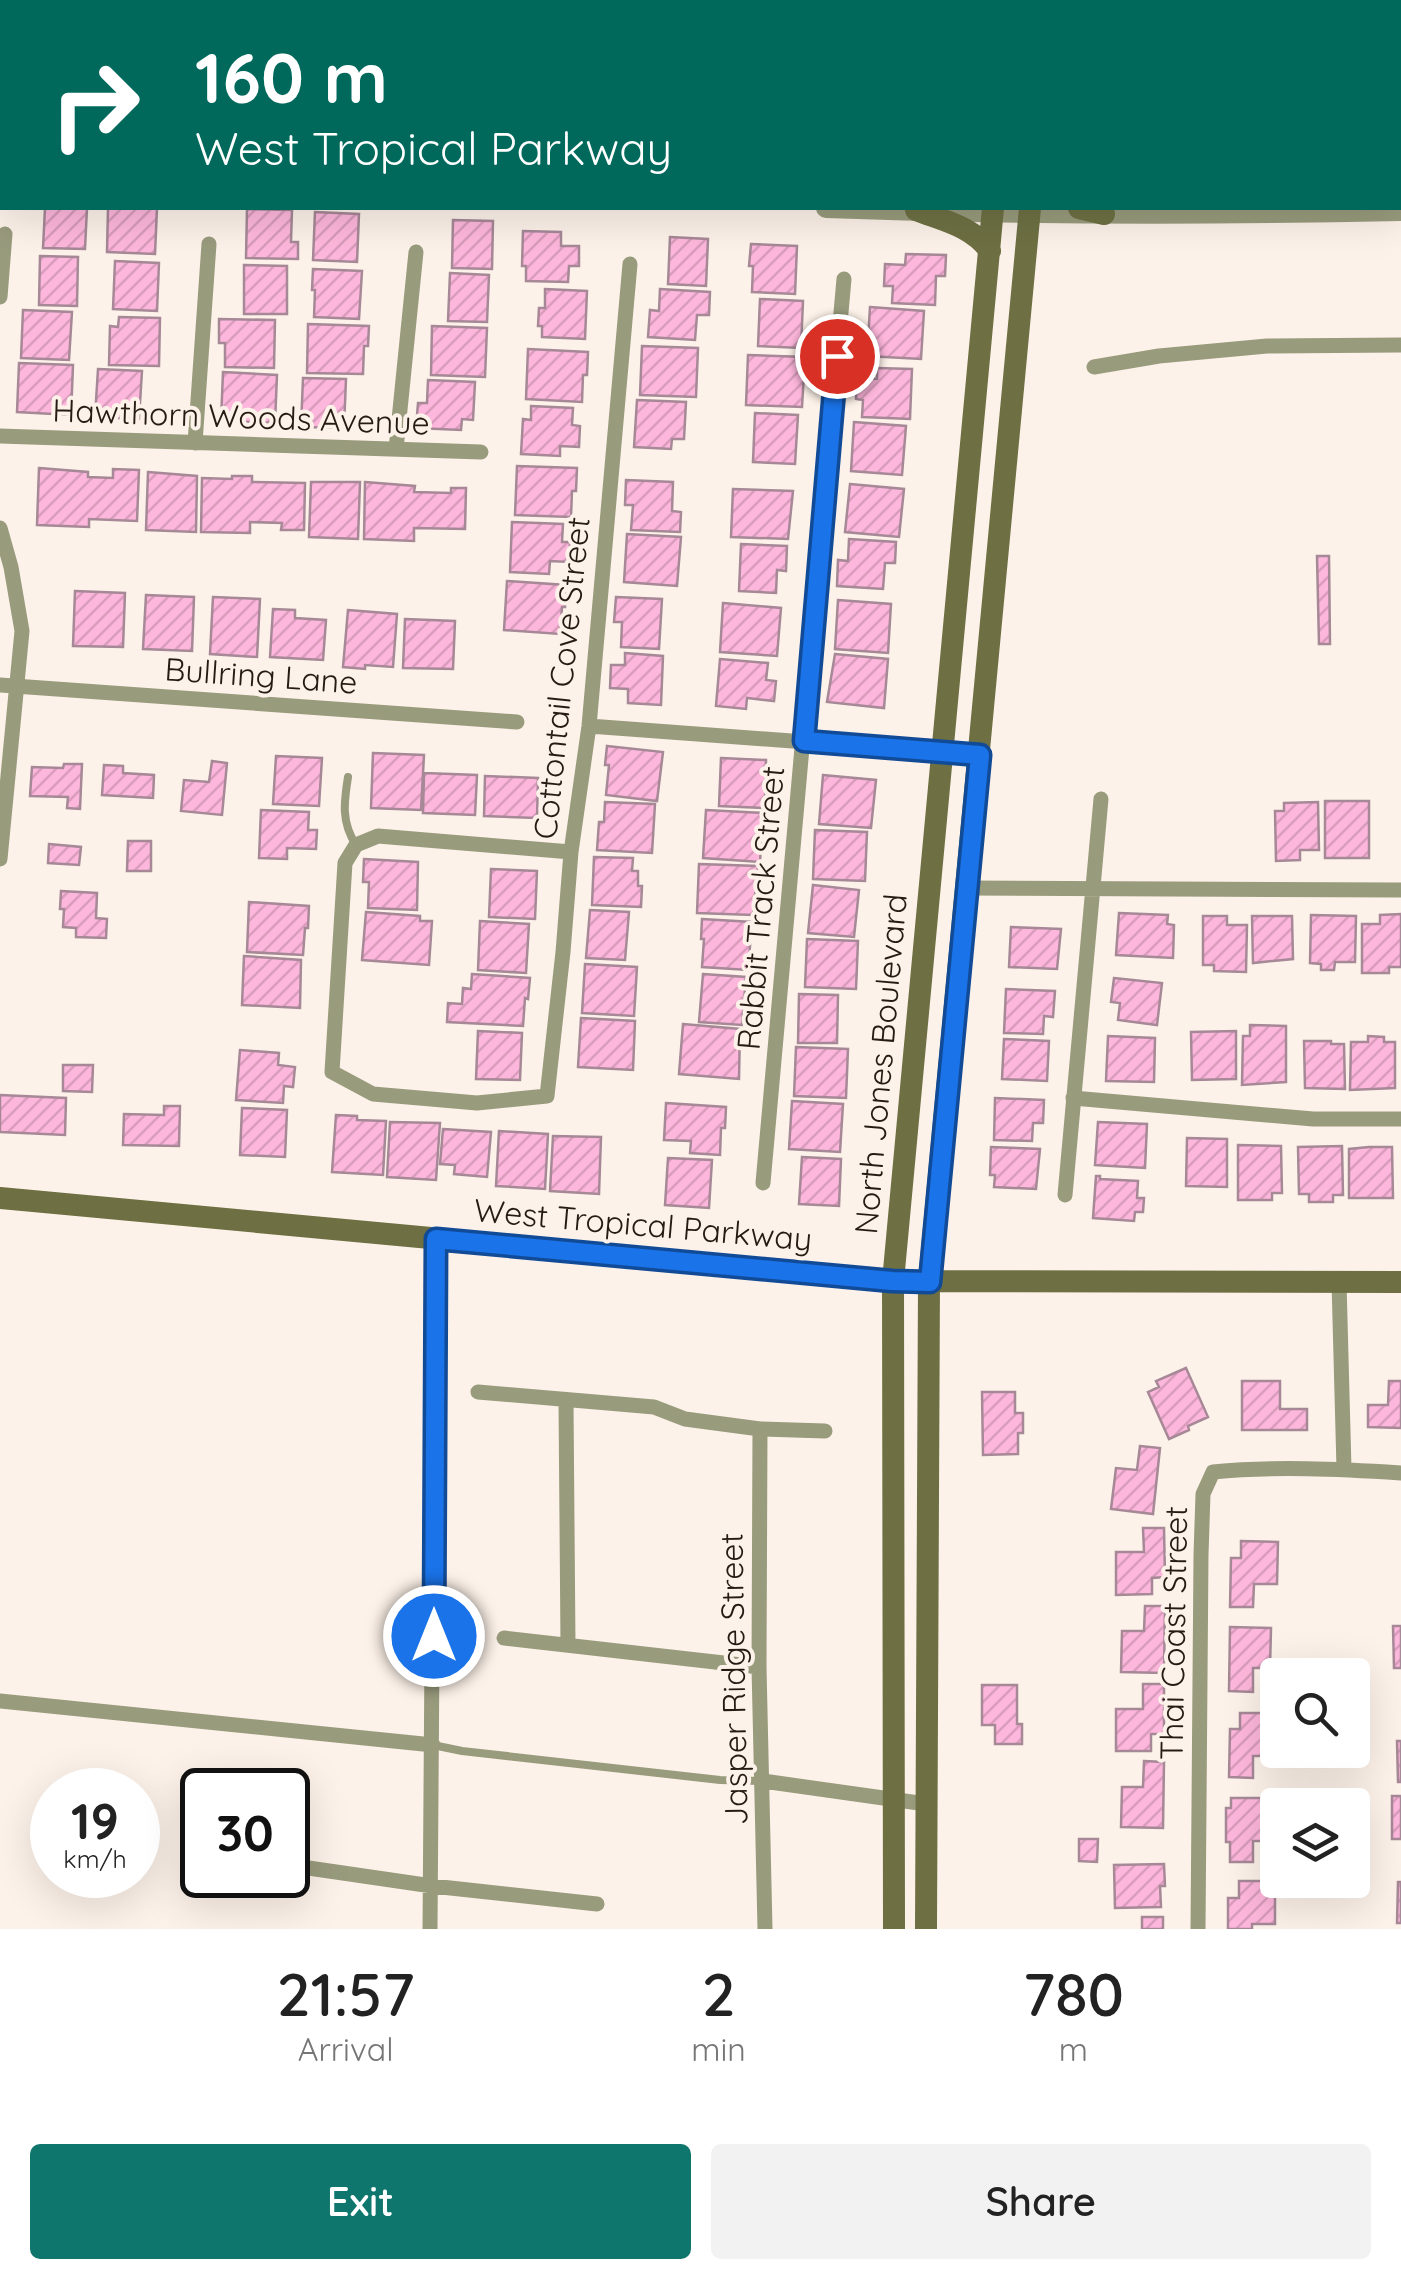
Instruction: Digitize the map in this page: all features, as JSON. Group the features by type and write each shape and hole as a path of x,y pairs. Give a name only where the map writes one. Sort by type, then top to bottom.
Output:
{"main road":[{"path":"916,210 967,230 990,251"},
{"name":"North Jones Boulevard","path":"894,1929 892,1281 993,210"},
{"name":"North Jones Boulevard","path":"926,1929 930,1282 1030,210"},
{"path":"1087,210 1104,214"},
{"name":"West Tropical Parkway","path":"0,1198 892,1281 1401,1282"}],"street":[{"path":"916,210 1104,214 1401,211"},
{"path":"0,296 5,234"},
{"path":"195,442 209,244"},
{"path":"396,449 416,252"},
{"name":"Cottontail Cove Street","path":"356,844 345,862 332,1072 374,1094 477,1103 547,1096 571,852 589,726 630,264"},
{"name":"Rabbit Track Street","path":"763,1184 844,278"},
{"path":"1094,367 1158,356 1266,346 1401,345"},
{"name":"Hawthorn Woods Avenue","path":"0,436 481,452"},
{"path":"0,528 12,567 22,631 8,685 0,859"},
{"name":"Bullring Lane","path":"8,685 517,722"},
{"path":"589,726 980,755"},
{"path":"1065,1195 1100,799"},
{"path":"356,844 378,836 571,852"},
{"path":"966,888 1401,890"},
{"path":"1073,1098 1314,1119 1401,1119"},
{"path":"430,1929 436,1239"},
{"path":"1339,1282 1344,1469 1401,1473"},
{"path":"478,1392 654,1408 685,1419 760,1429 825,1430"},
{"path":"566,1401 568,1645"},
{"name":"Jasper Ridge Street","path":"760,1429 759,1667 765,1929"},
{"name":"Thai Coast Street","path":"1198,1929 1203,1494 1212,1472 1344,1469"},
{"path":"504,1638 759,1667"},
{"path":"0,1701 433,1745"},
{"path":"763,1781 926,1804"},
{"path":"310,1867 432,1886 597,1904"}],"lane":[{"path":"348,777 344,817 356,844"},
{"path":"433,1745 720,1780 763,1781"}],"building":[{"path":"45,210 87,210 85,249 43,248"},
{"path":"108,210 157,210 155,254 107,252"},
{"path":"247,210 292,210 291,242 298,242 298,259 246,258"},
{"path":"315,212 359,214 357,262 313,260"},
{"path":"453,220 493,221 492,269 452,268"},
{"path":"523,231 561,232 561,246 579,246 579,266 569,266 568,282 526,281 526,266 522,266"},
{"path":"670,237 708,239 706,286 668,284"},
{"path":"751,244 797,246 795,294 752,292"},
{"path":"906,254 946,255 945,276 936,276 935,305 892,303 893,286 884,286 885,264 905,265"},
{"path":"40,256 78,257 77,306 39,305"},
{"path":"115,261 159,263 157,311 113,309"},
{"path":"244,265 287,266 287,314 244,314"},
{"path":"313,269 362,271 359,319 314,317"},
{"path":"450,273 489,275 487,322 448,321"},
{"path":"545,289 587,291 585,339 542,337 539,308 545,308"},
{"path":"660,289 710,292 709,315 697,315 695,340 648,337 650,310 659,311"},
{"path":"760,299 803,301 801,348 758,346"},
{"path":"870,307 924,311 921,359 867,356"},
{"path":"23,310 72,312 69,360 21,358"},
{"path":"119,317 160,318 159,366 109,365 110,326 118,327"},
{"path":"219,319 275,320 274,368 225,367"},
{"path":"308,324 369,326 363,374 307,373"},
{"path":"432,326 487,328 485,377 431,375"},
{"path":"642,346 698,348 696,397 640,395"},
{"path":"528,349 588,352 582,402 526,399"},
{"path":"748,355 805,357 802,407 746,405"},
{"path":"19,363 73,365 71,415 17,412"},
{"path":"877,368 912,369 910,419 862,417 863,400 856,399 857,378 877,379"},
{"path":"98,369 142,371 139,419 95,417"},
{"path":"223,372 277,375 275,423 221,421"},
{"path":"303,378 346,379 344,428 301,427"},
{"path":"428,380 475,382 473,420 462,419 461,430 416,428 418,403 427,403"},
{"path":"637,400 686,402 684,439 672,439 671,449 634,447"},
{"path":"531,406 573,408 572,425 580,426 579,447 560,446 560,456 521,454 523,419 531,420"},
{"path":"755,413 798,415 795,464 753,462"},
{"path":"854,422 906,426 902,475 851,471"},
{"path":"517,466 577,468 571,517 515,515"},
{"path":"39,468 113,478 113,469 139,470 137,521 89,519 89,527 37,525"},
{"path":"148,472 197,476 196,532 146,530"},
{"path":"252,476 252,482 305,483 304,530 281,530 282,523 250,522 250,533 201,532 202,478"},
{"path":"626,480 673,482 672,511 681,512 680,532 631,530 633,505 625,505"},
{"path":"311,482 360,482 358,539 309,537"},
{"path":"365,482 415,486 414,492 451,493 451,488 466,488 465,529 414,528 414,541 364,539"},
{"path":"850,484 904,489 899,537 845,532"},
{"path":"733,489 793,491 788,539 731,537"},
{"path":"512,522 563,524 562,542 570,542 569,562 550,561 549,574 510,572"},
{"path":"627,534 681,537 677,586 624,582"},
{"path":"849,539 896,542 895,563 885,563 883,589 837,586 838,560 848,561"},
{"path":"741,544 787,546 786,571 777,570 776,593 739,591"},
{"path":"1317,556 1329,556 1330,644 1319,644"},
{"path":"507,581 566,585 560,634 504,630"},
{"path":"75,591 125,593 123,647 73,646"},
{"path":"146,595 194,597 192,651 143,649"},
{"path":"213,597 260,599 257,657 210,654"},
{"path":"616,597 662,599 659,649 621,647 622,622 614,622"},
{"path":"838,600 891,604 888,653 835,649"},
{"path":"723,603 781,608 777,656 720,652"},
{"path":"273,609 295,610 295,618 326,620 323,660 270,657"},
{"path":"348,610 397,614 393,667 343,667"},
{"path":"405,619 455,621 453,669 403,668"},
{"path":"625,653 663,656 661,705 628,703 628,689 610,688 611,665 625,665"},
{"path":"835,654 888,659 884,708 827,702"},
{"path":"720,659 768,663 766,680 776,681 774,701 747,698 746,709 716,706"},
{"path":"607,746 663,752 657,801 606,795"},
{"path":"373,753 424,755 421,810 371,808"},
{"path":"276,756 322,758 319,806 273,804"},
{"path":"721,758 766,760 765,808 719,806"},
{"path":"212,761 227,763 222,815 181,811 184,780 209,782"},
{"path":"64,764 82,764 80,809 67,808 68,797 30,796 32,767 63,768"},
{"path":"104,765 123,766 123,773 154,775 153,798 102,795"},
{"path":"424,773 477,775 475,815 423,813"},
{"path":"823,775 876,780 871,828 819,824"},
{"path":"485,776 538,778 537,818 484,816"},
{"path":"1325,801 1369,801 1369,858 1325,858"},
{"path":"605,802 655,804 652,853 597,850"},
{"path":"1318,802 1319,850 1300,850 1300,860 1276,861 1275,811 1284,811 1284,803"},
{"path":"261,810 309,812 308,830 317,830 316,849 287,848 287,859 259,858"},
{"path":"706,810 763,813 760,862 703,858"},
{"path":"815,830 867,832 865,881 813,879"},
{"path":"128,841 151,841 151,871 127,871"},
{"path":"49,844 81,847 79,865 48,863"},
{"path":"594,857 633,858 632,871 638,871 638,886 642,886 641,907 592,905"},
{"path":"364,859 418,862 417,910 368,908 369,882 363,882"},
{"path":"699,864 758,866 753,915 697,913"},
{"path":"491,869 537,871 535,919 489,917"},
{"path":"813,885 859,890 854,937 808,933"},
{"path":"61,891 97,893 96,918 107,919 106,938 76,937 76,928 63,927"},
{"path":"249,902 309,906 303,955 247,952"},
{"path":"590,910 629,912 625,960 586,958"},
{"path":"366,912 420,916 420,921 432,921 429,965 362,960"},
{"path":"1119,913 1168,915 1167,924 1174,925 1173,958 1116,955"},
{"path":"1401,914 1401,967 1389,967 1389,973 1362,973 1362,924 1380,924 1380,915"},
{"path":"1311,915 1356,916 1355,962 1335,962 1334,970 1321,970 1321,964 1310,963"},
{"path":"1203,916 1227,916 1227,925 1247,925 1246,972 1214,971 1214,965 1203,965"},
{"path":"1252,916 1292,916 1293,959 1253,963"},
{"path":"702,919 752,922 748,970 702,967"},
{"path":"480,921 529,924 526,973 478,970"},
{"path":"1011,927 1061,929 1057,969 1009,967"},
{"path":"807,939 858,941 856,989 805,987"},
{"path":"244,956 301,960 300,1008 242,1005"},
{"path":"585,964 637,967 634,1016 582,1013"},
{"path":"472,974 530,978 523,1026 447,1022 448,1003 462,1004 463,988 471,989"},
{"path":"703,974 746,977 742,1025 699,1022"},
{"path":"1114,978 1162,983 1157,1025 1118,1020 1120,1003 1111,1002"},
{"path":"1006,989 1055,991 1053,1017 1044,1016 1043,1034 1004,1033"},
{"path":"799,994 838,995 837,1043 798,1043"},
{"path":"581,1018 635,1021 633,1070 578,1067"},
{"path":"683,1024 740,1029 739,1079 679,1074"},
{"path":"1250,1025 1286,1026 1286,1082 1242,1085 1243,1036 1250,1036"},
{"path":"478,1031 522,1033 520,1080 476,1079"},
{"path":"1236,1031 1236,1079 1192,1080 1191,1032"},
{"path":"1108,1036 1155,1038 1154,1082 1106,1081"},
{"path":"1368,1036 1395,1042 1395,1088 1350,1090 1351,1042 1368,1042"},
{"path":"1004,1039 1049,1041 1047,1081 1002,1079"},
{"path":"1304,1041 1344,1044 1345,1089 1305,1088"},
{"path":"796,1047 848,1049 846,1098 794,1096"},
{"path":"240,1050 279,1053 278,1065 295,1067 293,1087 284,1086 283,1103 236,1100"},
{"path":"63,1065 93,1065 92,1092 63,1091"},
{"path":"0,1095 66,1098 65,1135 0,1132"},
{"path":"995,1098 1044,1100 1043,1123 1033,1123 1032,1141 994,1140"},
{"path":"792,1101 843,1104 840,1152 789,1149"},
{"path":"666,1103 726,1107 720,1155 690,1153 691,1141 664,1140"},
{"path":"164,1106 180,1106 179,1146 123,1145 124,1114 164,1115"},
{"path":"242,1108 287,1110 285,1157 240,1155"},
{"path":"336,1115 386,1121 383,1175 332,1172"},
{"path":"390,1122 440,1123 436,1180 387,1177"},
{"path":"1098,1122 1147,1124 1145,1168 1095,1165"},
{"path":"443,1129 491,1132 487,1177 454,1174 455,1165 440,1164"},
{"path":"499,1131 548,1134 545,1189 496,1186"},
{"path":"553,1136 601,1137 599,1194 550,1191"},
{"path":"1187,1138 1227,1139 1227,1187 1186,1186"},
{"path":"1238,1145 1281,1146 1282,1193 1272,1193 1272,1200 1238,1200"},
{"path":"1342,1146 1343,1195 1333,1195 1333,1202 1309,1202 1309,1194 1299,1194 1298,1147"},
{"path":"991,1147 1040,1149 1036,1189 994,1187 995,1175 990,1175"},
{"path":"1392,1147 1393,1198 1349,1198 1349,1149"},
{"path":"802,1157 841,1159 839,1206 799,1204"},
{"path":"668,1158 712,1160 709,1208 665,1205"},
{"path":"1096,1176 1138,1181 1137,1198 1144,1198 1143,1212 1135,1212 1134,1221 1093,1218"},
{"path":"1186,1368 1208,1417 1169,1439 1148,1392 1159,1387 1156,1381"},
{"path":"1242,1381 1280,1381 1280,1409 1307,1409 1307,1430 1242,1430"},
{"path":"1389,1381 1401,1381 1401,1428 1368,1427 1368,1405 1388,1405"},
{"path":"982,1392 1015,1392 1015,1413 1023,1413 1018,1454 983,1455"},
{"path":"1140,1446 1160,1448 1153,1514 1111,1509 1116,1468 1137,1470"},
{"path":"1143,1528 1164,1528 1165,1577 1152,1578 1152,1594 1116,1595 1116,1552 1144,1552"},
{"path":"1241,1541 1278,1542 1277,1584 1254,1584 1253,1607 1230,1607 1231,1558 1241,1558"},
{"path":"1145,1606 1165,1606 1164,1673 1121,1672 1122,1631 1144,1631"},
{"path":"1393,1626 1401,1626 1401,1668 1394,1668"},
{"path":"1230,1627 1271,1628 1270,1658 1260,1658 1260,1668 1253,1668 1253,1692 1229,1691"},
{"path":"1143,1684 1164,1684 1164,1734 1151,1734 1151,1751 1116,1751 1116,1709 1143,1709"},
{"path":"982,1685 1017,1685 1017,1724 1022,1724 1022,1744 995,1744 995,1725 982,1725"},
{"path":"1240,1713 1260,1713 1260,1756 1253,1756 1253,1778 1229,1777 1230,1729 1240,1729"},
{"path":"1397,1741 1401,1741 1401,1782 1398,1782"},
{"path":"1144,1761 1164,1762 1163,1828 1121,1827 1122,1787 1143,1787"},
{"path":"1392,1796 1401,1796 1401,1839 1392,1839"},
{"path":"1231,1798 1260,1798 1260,1841 1253,1841 1253,1862 1230,1862 1226,1808 1231,1808"},
{"path":"1079,1839 1098,1839 1097,1862 1079,1861"},
{"path":"1164,1864 1161,1907 1115,1908 1114,1865"},
{"path":"1239,1881 1260,1881 1260,1898 1275,1898 1275,1924 1228,1929 1228,1898 1239,1898"},
{"path":"1401,1882 1401,1923 1397,1923"},
{"path":"1142,1917 1163,1917 1163,1929 1142,1929"}],"route":[{"path":"434,1636 436,1239 930,1282 980,755 804,741 837,356"}]}
